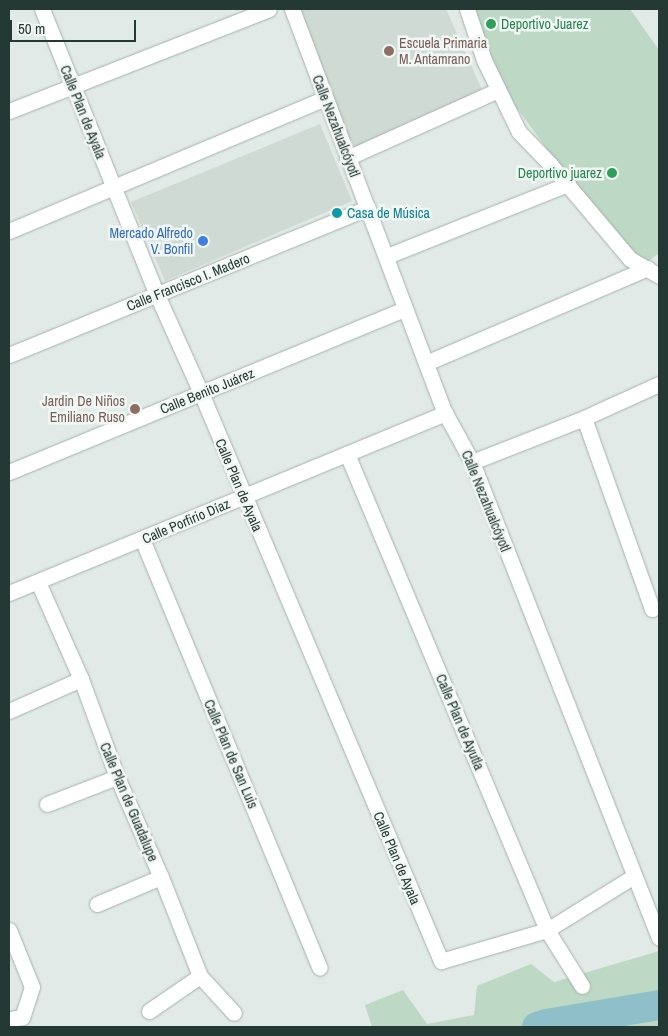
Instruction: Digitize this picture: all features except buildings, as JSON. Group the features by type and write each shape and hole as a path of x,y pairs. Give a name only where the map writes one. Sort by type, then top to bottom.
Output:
{"street":[{"name":"Calle Plan de Ayala","path":"42,9 157,295 201,393 441,961 547,930"},
{"path":"9,110 268,9"},
{"name":"Calle Nezahualcóyotl","path":"292,9 445,413 472,462 659,938"},
{"path":"467,9 484,60 519,132 568,184 630,259 654,272"},
{"path":"347,158 498,90"},
{"path":"9,231 114,189 325,98"},
{"path":"387,256 568,184"},
{"name":"Calle Francisco I. Madero","path":"9,355 368,208"},
{"path":"426,363 654,272"},
{"name":"Calle Benito Juárez","path":"9,472 405,309"},
{"path":"472,462 584,418 659,384"},
{"name":"Calle Porfirio Díaz","path":"9,593 445,413"},
{"path":"584,418 652,609"},
{"name":"Calle Plan de Ayutla","path":"347,454 547,930 582,986"},
{"name":"Calle Plan de San Luis","path":"142,539 320,968"},
{"name":"Calle Plan de Guadalupe","path":"38,582 81,679 117,777 161,877 200,976 234,1013"},
{"path":"9,711 81,679"},
{"path":"48,804 117,777"},
{"path":"547,930 634,876"},
{"path":"96,904 161,877"},
{"path":"9,930 32,987 22,1017 9,1019"},
{"path":"148,1011 200,976"}],"shaded area":[{"name":"Escuela Primaria M. Antamrano","path":"300,9 446,9 483,92 347,158"},
{"name":"Mercado Alfredo V. Bonfil","path":"320,124 352,201 165,281 131,202"}],"green space":[{"name":"Deportivo juarez","path":"472,9 630,9 659,50 659,253 635,271 473,47"},
{"path":"659,951 658,1027 601,1027 599,1025 590,1027 372,1027 365,1005 403,990 427,1024 474,1015 477,986 531,964 554,982"}],"waterway":[{"path":"537,1027 659,1005"}],"place":[{"name":"Deportivo Juarez","path":"491,24"},
{"name":"Escuela Primaria M. Antamrano","path":"389,51"},
{"name":"Deportivo juarez","path":"612,173"},
{"name":"Casa de Música","path":"337,213"},
{"name":"Mercado Alfredo V. Bonfil","path":"203,241"},
{"name":"Jardin De Niños Emiliano Ruso","path":"135,409"}]}
